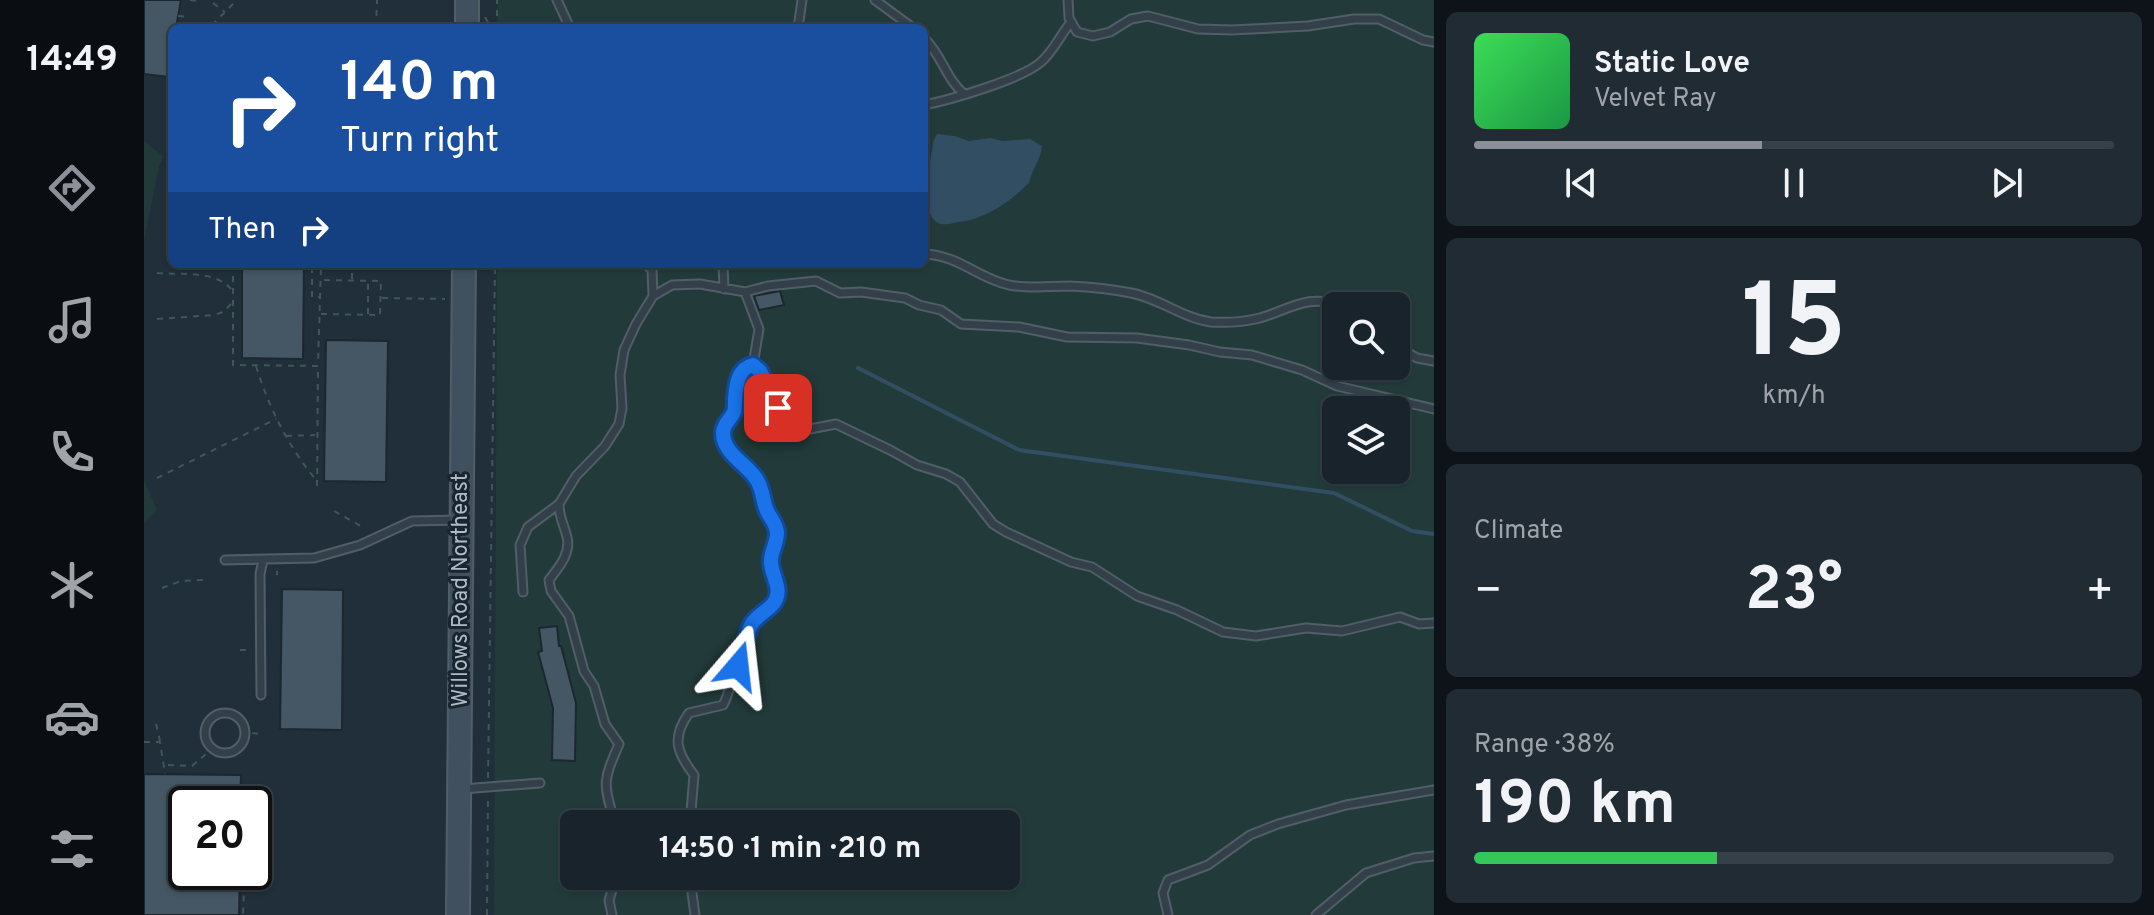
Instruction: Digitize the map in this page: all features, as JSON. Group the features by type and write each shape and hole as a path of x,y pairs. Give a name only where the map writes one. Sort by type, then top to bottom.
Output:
{"main road":[{"name":"Willows Road Northeast","path":"458,915 464,268"}],"lane":[{"path":"557,0 568,24"},
{"path":"799,24 802,0"},
{"path":"875,0 908,24"},
{"path":"1068,0 1071,22 1077,32 1093,36 1110,32 1131,19 1148,16 1198,29 1232,30 1379,19 1434,42"},
{"path":"928,104 946,101 1029,71 1043,61 1071,22"},
{"path":"928,42 956,88 964,94"},
{"path":"928,255 952,258 997,282 1013,286 1104,288 1136,294 1178,313 1209,322 1232,323 1259,318 1305,301 1322,301"},
{"path":"650,268 653,296"},
{"path":"723,268 724,289"},
{"path":"523,592 520,545 528,527 559,504 576,476 605,446 619,424 624,350 653,296 672,285 700,284 745,292 768,286 816,281 840,293 861,292 905,298 941,310 961,324 1019,327 1067,337 1137,338 1252,355 1302,370 1337,386 1434,409"},
{"path":"745,292 759,329 753,365"},
{"path":"1410,354 1434,361"},
{"path":"753,365 760,371 778,408 794,421 810,429 836,424 917,465 946,474 960,482 993,524 1006,532 1071,562 1092,567 1137,596 1177,610 1223,632 1256,636 1306,628 1342,631 1400,617 1419,624 1434,623"},
{"path":"691,810 694,775 681,758 678,743 682,722 689,713 723,705 744,654 750,626 773,604 778,594 771,564 778,536 776,526 767,511 758,480 732,454 723,434 726,423 735,411 739,374 753,365"},
{"path":"559,504 559,515 568,540 565,558 549,580 551,591 569,616 584,671 594,686 605,724 619,744 605,776 605,791 611,810"},
{"path":"225,560 300,559 328,555 360,545 412,521 461,520"},
{"path":"261,695 260,574 263,560"},
{"path":"225,713 242,721 245,739 237,749 225,753 212,749 205,737 205,730 212,718 225,713"},
{"path":"461,790 540,783"},
{"path":"1168,915 1163,893 1168,880 1208,865 1250,835 1346,805 1434,790"},
{"path":"1316,915 1366,873 1414,858 1434,856"},
{"path":"612,890 609,900 612,915"},
{"path":"692,890 695,915"}],"path":[{"path":"190,0 198,1"},
{"path":"213,24 237,0"},
{"path":"376,24 377,0"},
{"path":"497,0 497,24"},
{"path":"213,3 225,13"},
{"path":"178,16 188,17"},
{"path":"233,268 233,365 318,366"},
{"path":"312,268 312,297 321,297"},
{"path":"317,490 321,268"},
{"path":"352,268 352,280"},
{"path":"488,775 495,268"},
{"path":"157,273 214,278 225,282 233,290"},
{"path":"321,280 381,281 380,315 321,314"},
{"path":"368,280 368,315"},
{"path":"380,298 445,299"},
{"path":"157,319 214,315 223,312 233,302"},
{"path":"255,365 285,436 317,480"},
{"path":"157,478 276,419"},
{"path":"285,436 317,435"},
{"path":"334,511 359,525 363,531"},
{"path":"162,588 181,581 205,580"},
{"path":"240,650 251,650"},
{"path":"156,724 165,774"},
{"path":"252,733 259,734"},
{"path":"144,742 160,742"},
{"path":"165,765 192,766 206,754"},
{"path":"487,915 488,798"},
{"path":"243,915 244,890"}],"green space":[{"path":"498,0 1434,0 1434,915 494,915 497,268 928,268 928,24 497,24"},
{"path":"144,141 164,157 159,166 144,241"},
{"path":"144,480 157,510 144,523"}],"water":[{"path":"937,134 969,141 1030,139 1042,146 1029,183 1013,197 979,217 941,224 934,220 928,207 933,142"}],"building":[{"path":"144,0 181,0 177,24 168,24 168,77 144,74"},
{"path":"242,268 304,268 303,359 242,358"},
{"path":"780,291 784,305 759,310 754,296"},
{"path":"326,340 388,341 386,482 324,481"},
{"path":"282,589 343,590 342,730 280,729"},
{"path":"557,626 559,646 576,703 575,761 552,760 553,708 538,652 542,651 539,628"},
{"path":"144,774 241,775 241,786 168,786 168,890 240,890 239,915 144,915"}],"waterway":[{"path":"858,368 1019,450 1334,493 1412,531 1434,534"}],"route":[{"path":"738,666 750,626 773,604 778,594 771,564 778,536 776,526 767,511 758,480 732,454 723,434 726,423 735,411 739,374 753,365 760,371 778,408"}]}
